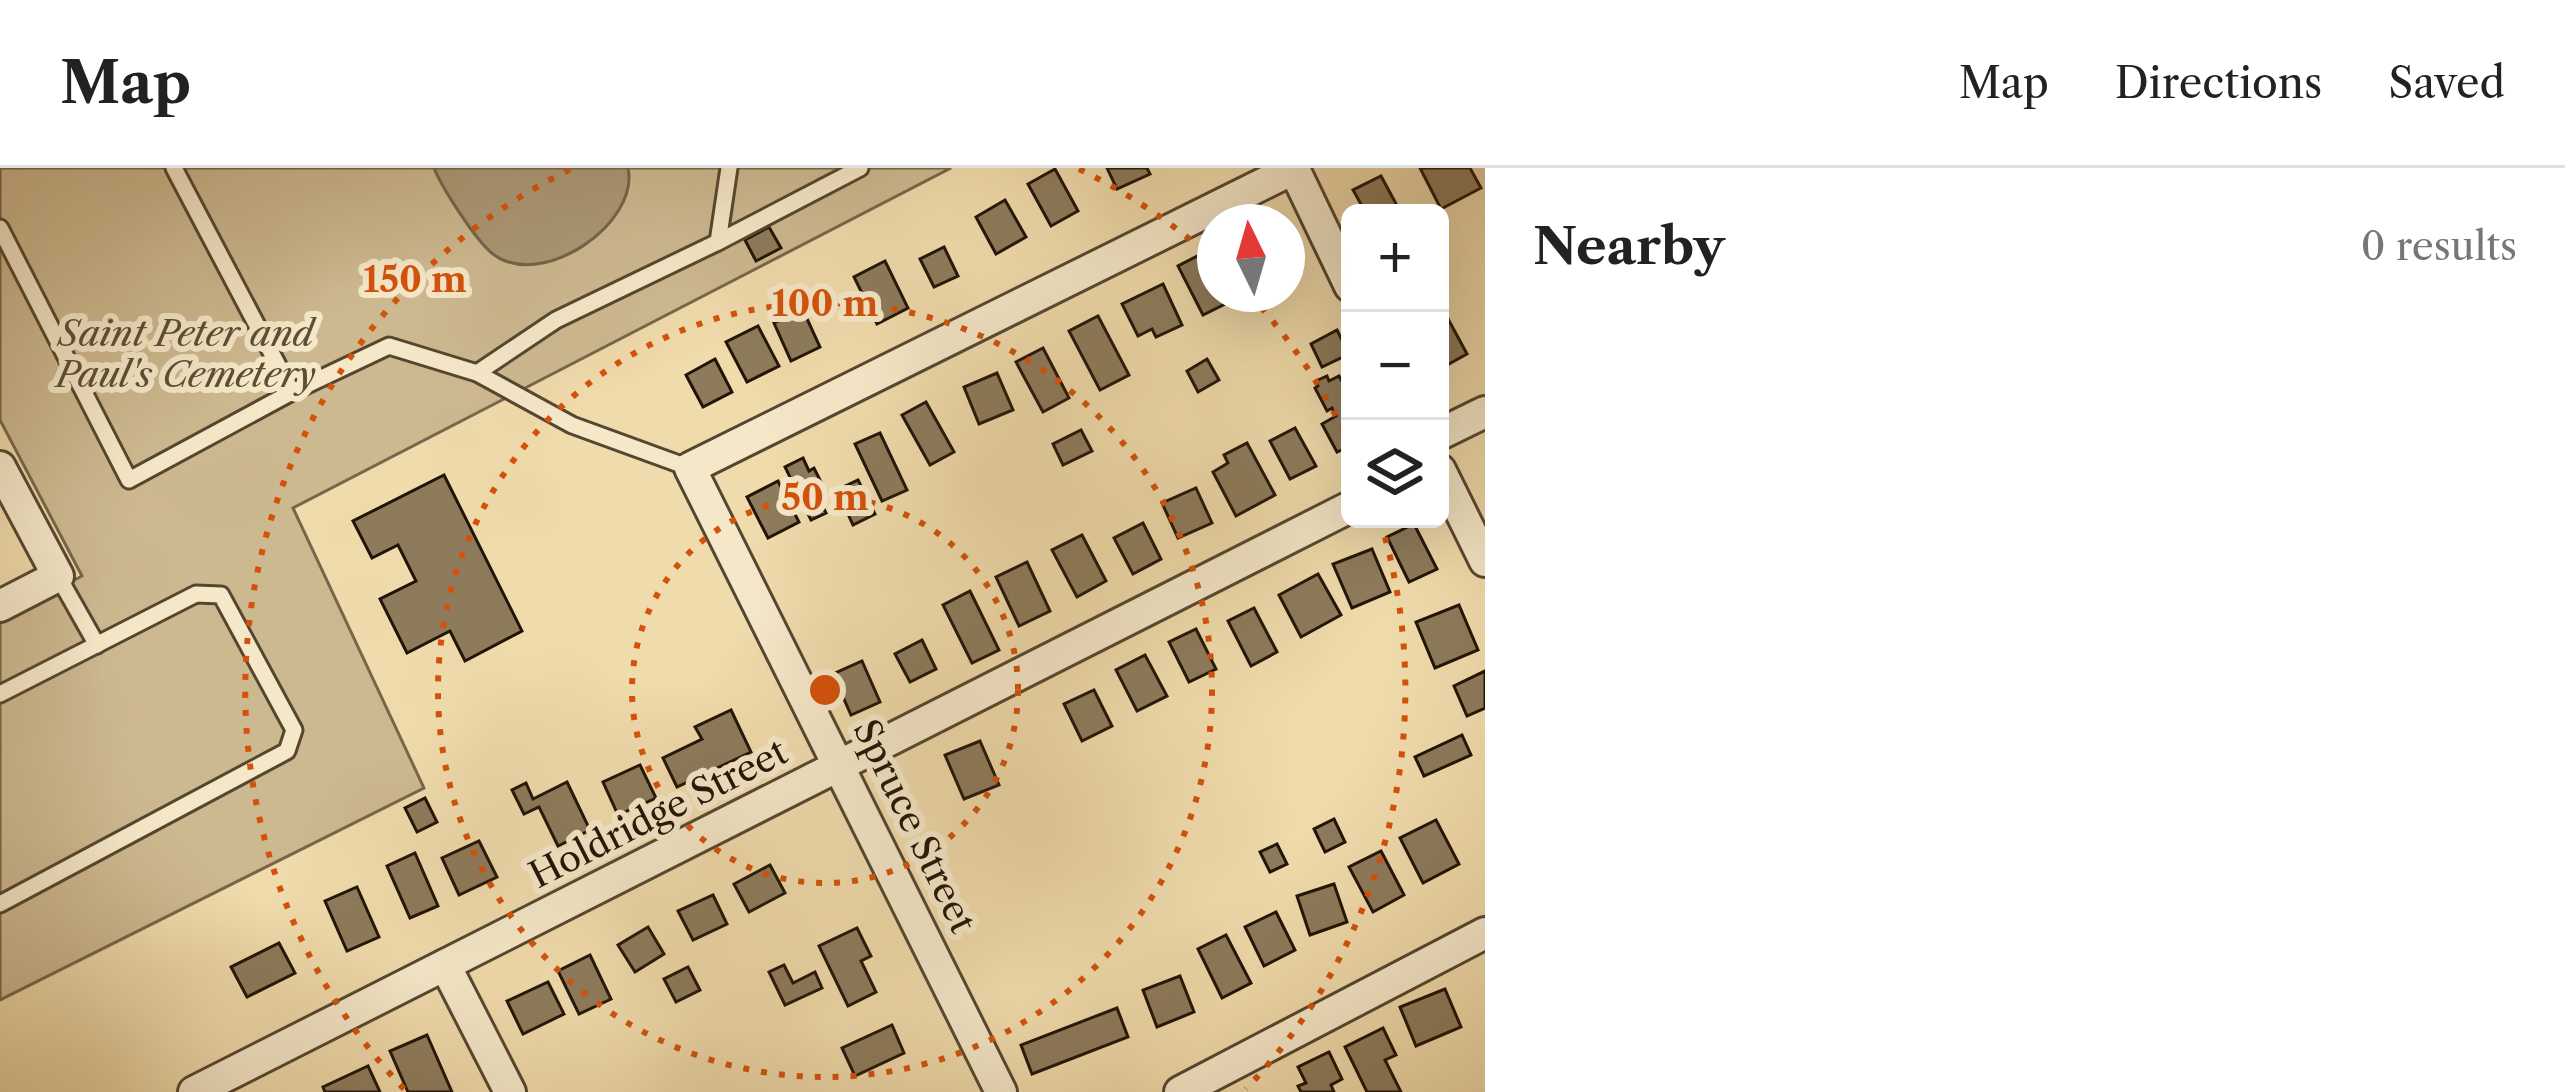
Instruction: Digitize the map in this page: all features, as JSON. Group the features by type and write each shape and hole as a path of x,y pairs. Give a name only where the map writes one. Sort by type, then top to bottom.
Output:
{"street":[{"path":"690,468 1294,168 1341,267"},
{"path":"1449,430 1485,412"},
{"path":"0,467 58,576 0,606"},
{"name":"Spruce Street","path":"690,468 1001,1092"},
{"path":"1449,488 1485,561"},
{"name":"Holdridge Street","path":"194,1092 1341,512"},
{"path":"1180,1092 1485,933"},
{"path":"445,965 510,1092"}],"lane":[{"path":"175,168 292,392"},
{"path":"718,242 729,168"},
{"path":"477,374 556,320 860,168"},
{"path":"0,228 130,480 292,392 389,346 477,374 572,425 690,468"},
{"path":"58,576 97,644"},
{"path":"0,694 196,594 220,595 294,730 287,751 0,904"}],"green space":[{"name":"Saint Peter and Paul's Cemetery","path":"0,168 951,168 293,508 424,788 0,1000 0,620 82,576 0,420"}],"shaded area":[{"path":"434,168 628,168 628,189 619,210 583,246 536,264 513,263 493,254 478,238"}],"building":[{"path":"1107,168 1147,168 1150,174 1117,189"},
{"path":"1420,168 1470,168 1481,188 1449,205 1438,204"},
{"path":"1055,169 1078,211 1051,226 1028,184"},
{"path":"1381,176 1396,204 1361,204 1353,190"},
{"path":"1005,200 1026,237 996,254 976,217"},
{"path":"769,227 781,248 756,261 745,240"},
{"path":"944,247 958,276 934,287 920,259"},
{"path":"1197,256 1197,303 1178,266"},
{"path":"885,261 908,308 877,324 854,277"},
{"path":"1163,284 1182,325 1156,337 1152,329 1138,336 1122,304"},
{"path":"803,310 820,347 791,361 774,323"},
{"path":"1098,316 1129,375 1100,390 1069,331"},
{"path":"1449,321 1467,354 1449,364"},
{"path":"758,326 779,366 747,382 726,342"},
{"path":"1337,330 1341,358 1322,367 1311,344"},
{"path":"1043,348 1069,398 1043,412 1016,362"},
{"path":"715,359 732,392 703,407 686,375"},
{"path":"1207,359 1219,380 1198,392 1187,371"},
{"path":"997,373 1013,410 979,424 964,387"},
{"path":"1327,376 1329,381 1339,376 1341,380 1341,450 1337,452 1322,424 1336,416 1332,408 1327,411 1316,381"},
{"path":"926,402 954,452 930,465 902,415"},
{"path":"1295,428 1316,466 1290,479 1270,441"},
{"path":"1081,430 1092,451 1063,465 1053,444"},
{"path":"880,433 907,490 882,501 855,444"},
{"path":"1247,443 1275,495 1236,516 1213,472 1228,463 1224,455"},
{"path":"803,458 809,471 814,468 827,494 819,499 826,513 811,520 785,467"},
{"path":"444,475 522,631 465,661 450,631 407,653 380,599 416,581 398,545 372,558 353,521"},
{"path":"858,480 875,514 853,525 837,490"},
{"path":"778,481 799,522 768,538 747,497"},
{"path":"1196,488 1212,523 1178,538 1162,503"},
{"path":"1143,523 1161,559 1133,574 1114,538"},
{"path":"1416,528 1437,569 1409,582 1387,537"},
{"path":"1082,535 1106,581 1077,597 1052,550"},
{"path":"1372,549 1390,592 1352,608 1333,564"},
{"path":"1027,562 1050,611 1019,626 996,577"},
{"path":"1318,574 1341,615 1301,637 1279,595"},
{"path":"970,591 999,650 972,663 943,605"},
{"path":"1459,605 1478,650 1435,668 1416,622"},
{"path":"1254,608 1277,652 1251,666 1228,621"},
{"path":"1196,629 1216,669 1189,682 1169,642"},
{"path":"922,640 936,669 910,682 895,654"},
{"path":"1145,655 1167,696 1137,711 1116,670"},
{"path":"862,661 880,702 851,715 833,674"},
{"path":"1485,671 1485,708 1467,716 1454,686"},
{"path":"1094,690 1112,726 1082,741 1064,704"},
{"path":"731,710 751,752 677,787 663,758 702,739 695,727"},
{"path":"1462,735 1471,755 1424,776 1415,757"},
{"path":"980,741 999,785 964,799 945,755"},
{"path":"640,765 656,798 618,815 603,782"},
{"path":"567,782 590,830 558,846 539,807 524,814 512,790 526,783 533,799"},
{"path":"425,798 437,822 417,832 405,808"},
{"path":"1334,819 1345,842 1325,852 1314,829"},
{"path":"1436,820 1459,864 1423,883 1400,838"},
{"path":"479,841 497,877 459,895 442,858"},
{"path":"1277,844 1287,864 1270,872 1260,852"},
{"path":"1381,851 1404,895 1373,912 1349,867"},
{"path":"415,853 438,906 410,918 387,866"},
{"path":"770,865 785,893 749,912 734,884"},
{"path":"1334,884 1347,922 1310,935 1297,896"},
{"path":"357,887 379,937 347,951 325,901"},
{"path":"713,895 727,924 693,940 678,911"},
{"path":"1276,912 1295,950 1264,966 1245,927"},
{"path":"648,927 664,954 635,972 618,945"},
{"path":"857,928 871,956 861,961 876,992 848,1006 819,946"},
{"path":"1226,935 1251,983 1222,998 1198,949"},
{"path":"279,943 295,973 247,997 231,967"},
{"path":"590,955 611,999 579,1014 558,971"},
{"path":"784,965 793,983 815,972 822,988 785,1005 769,972"},
{"path":"688,967 700,990 676,1002 664,979"},
{"path":"1180,976 1194,1012 1157,1027 1143,990"},
{"path":"548,982 564,1014 523,1034 507,1001"},
{"path":"1445,989 1461,1027 1416,1046 1400,1007"},
{"path":"1117,1008 1128,1037 1032,1074 1021,1045"},
{"path":"892,1025 904,1053 855,1076 842,1048"},
{"path":"1383,1028 1396,1055 1385,1060 1401,1092 1367,1092 1345,1047"},
{"path":"427,1035 452,1092 408,1092 390,1051"},
{"path":"1329,1052 1342,1079 1331,1085 1334,1092 1301,1092 1298,1086 1306,1083 1298,1067"},
{"path":"368,1066 380,1092 325,1092 323,1087"}]}
